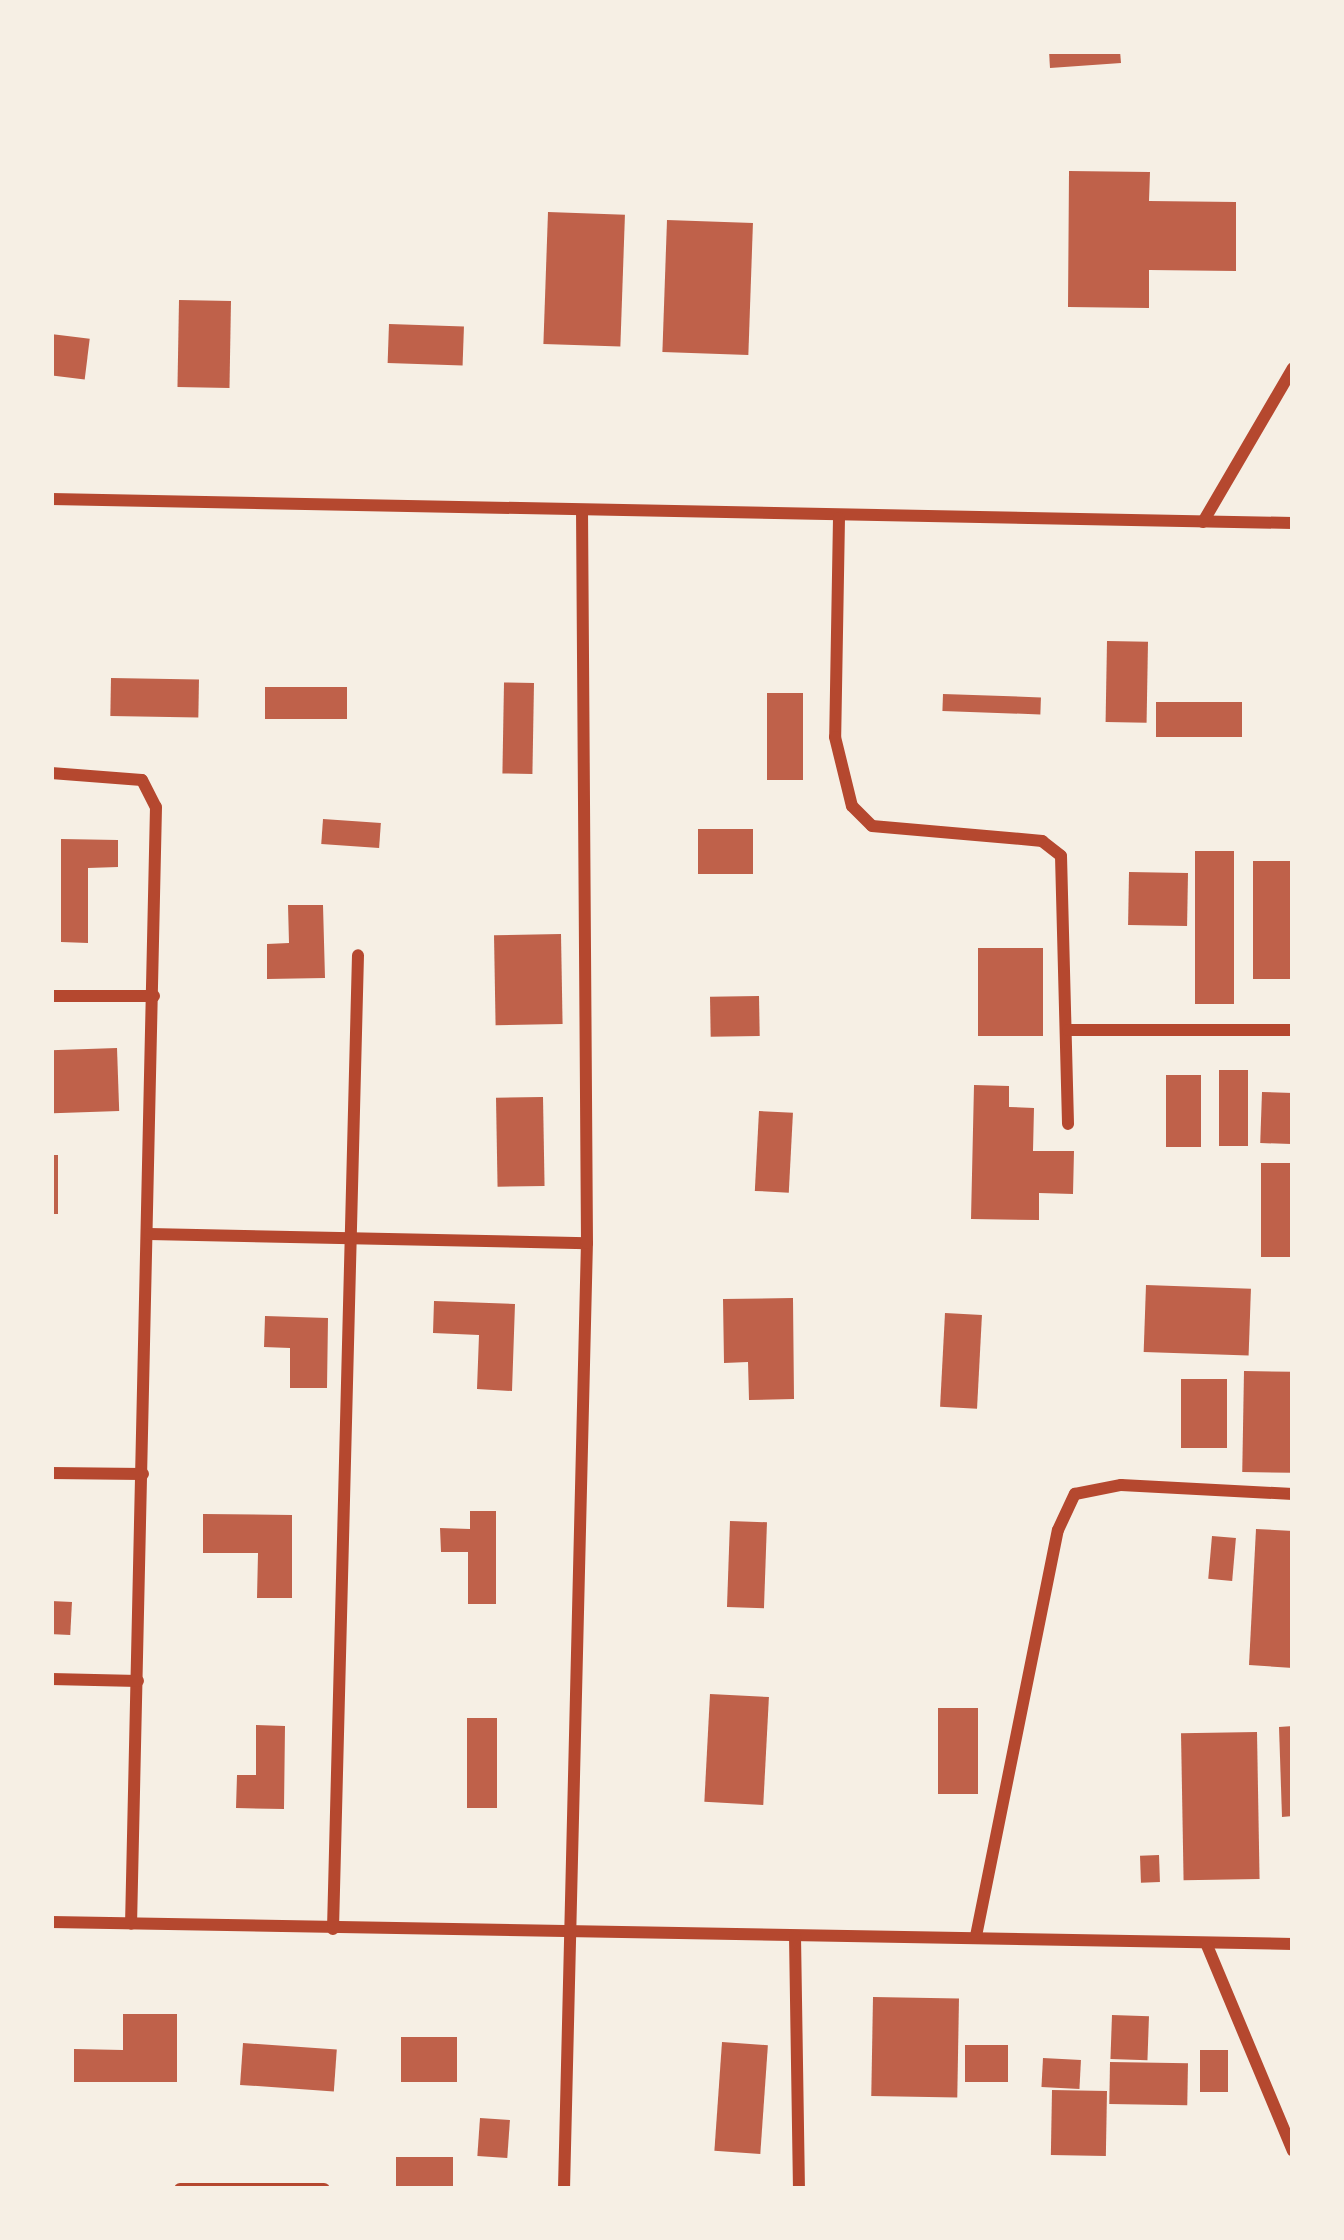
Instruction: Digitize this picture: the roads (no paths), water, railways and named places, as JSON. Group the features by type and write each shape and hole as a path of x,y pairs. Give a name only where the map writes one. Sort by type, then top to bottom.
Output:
{"street":[{"path":"1203,522 1293,368"},
{"path":"51,500 1293,523"},
{"path":"564,2189 587,1243 582,513"},
{"path":"839,518 835,737 852,806 872,826 1042,841 1061,856 1068,1124"},
{"path":"51,773 142,780 156,807 131,1924"},
{"path":"333,1929 347,1238 358,955"},
{"path":"51,996 154,996"},
{"path":"1068,1030 1293,1030"},
{"path":"149,1234 587,1243"},
{"path":"51,1473 143,1474"},
{"path":"976,1936 1058,1530 1076,1494 1121,1485 1293,1494"},
{"path":"51,1678 138,1681"},
{"path":"51,1922 571,1936 976,1936 1293,1944"},
{"path":"795,1936 799,2189"},
{"path":"1206,1943 1293,2151"},
{"path":"180,2189 324,2189"}]}
